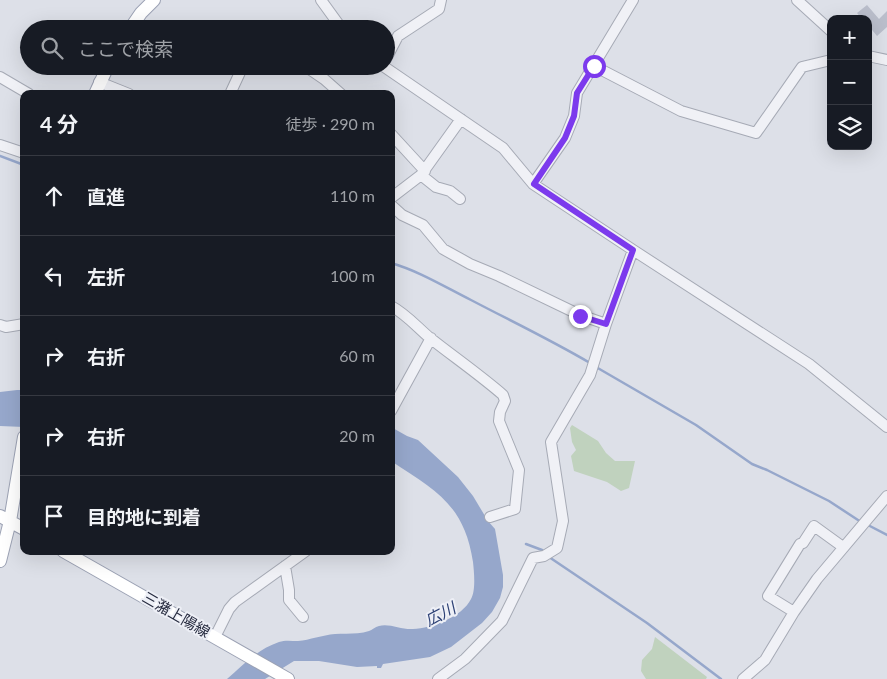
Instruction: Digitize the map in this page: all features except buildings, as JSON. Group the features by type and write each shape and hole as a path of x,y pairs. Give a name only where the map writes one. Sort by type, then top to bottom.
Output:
{"main road":[{"path":"137,20 154,0"},
{"path":"97,88 104,75"},
{"path":"0,561 5,518 20,454"},
{"path":"5,518 20,527"},
{"name":"三潴上陽線","path":"70,555 286,678"}],"street":[{"path":"321,0 335,20"},
{"path":"395,42 398,36 439,9 441,0"},
{"path":"534,184 565,138 574,116 577,93 633,0"},
{"path":"798,0 827,27"},
{"path":"872,57 887,60"},
{"path":"594,66 681,111 756,133 802,67 827,61"},
{"path":"395,74 504,148 534,184 809,364 887,427"},
{"path":"232,90 240,75"},
{"path":"318,75 336,90"},
{"path":"0,77 22,90"},
{"path":"395,195 423,173 461,119"},
{"path":"395,139 436,187 450,191 460,199"},
{"path":"0,145 20,152"},
{"path":"395,209 402,215 423,225 443,249 470,264 499,276 580,316 606,324"},
{"path":"438,679 465,659 502,621 533,558 544,556 557,548 563,522 551,442 590,375 633,250"},
{"path":"395,308 503,395 505,401 500,412 499,426 519,470 515,509 490,517"},
{"path":"0,325 6,327 20,325"},
{"path":"395,404 431,338"},
{"path":"743,679 765,660 794,612 817,580 887,496"},
{"path":"794,612 768,596 800,544 803,543 814,526 843,547"},
{"path":"215,637 229,609 235,602 300,555"},
{"path":"285,566 289,600 303,617"}],"green space":[{"path":"572,425 598,441 606,453 615,461 635,461 629,488 621,491 607,482 574,471 571,456 576,450 572,442 570,428"},
{"path":"655,637 707,677 706,679 646,679 641,671 642,660 652,649"}],"water":[{"path":"20,390 20,427 0,426 0,392"},
{"path":"395,429 418,440 458,477 495,529 503,575 503,587 500,598 492,612 482,623 451,647 430,657 383,664 381,668 377,668 377,666 357,667 319,661 294,661 265,679 227,679 258,653 279,642 298,641 325,635 361,633 383,625 409,629 421,628 437,624 454,616 467,605 473,595 474,586 473,562 469,542 455,512 446,501 422,481 395,464"}],"waterway":[{"path":"0,156 20,164"},
{"path":"395,264 432,280 546,338 590,363"},
{"path":"596,367 696,425 752,464 829,501 861,522"},
{"path":"866,524 887,535"},
{"path":"526,544 545,553"},
{"path":"549,557 647,623 721,679"}],"route":[{"path":"580,316 606,324 633,250 534,184 565,138 574,116 577,93 594,66"}],"water label":[{"name":"広川","path":"440,614"}]}
